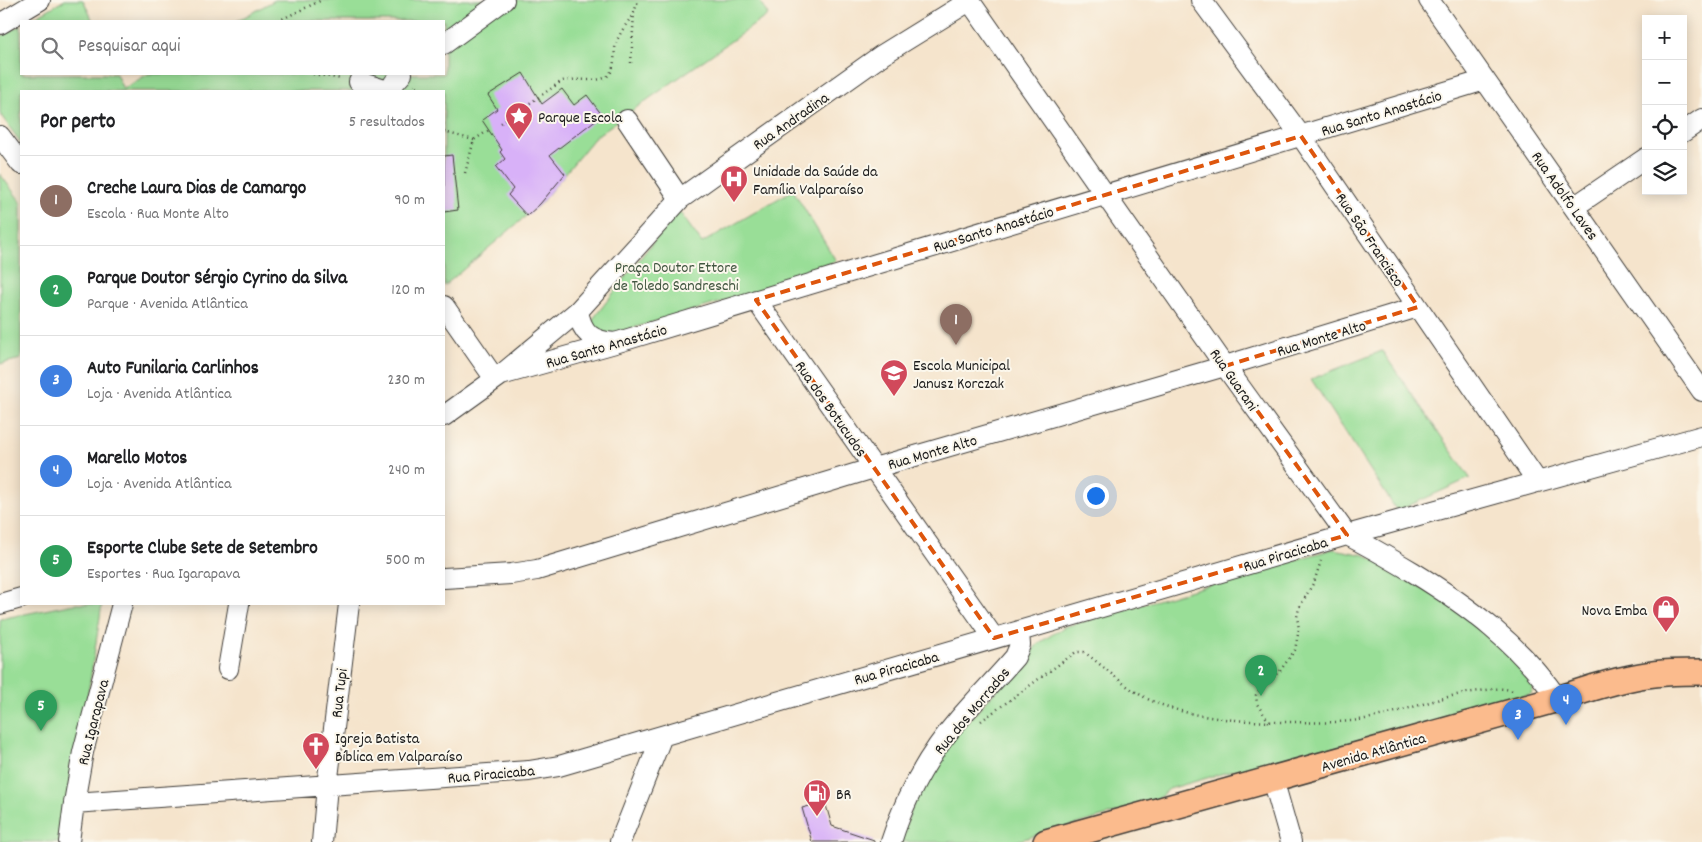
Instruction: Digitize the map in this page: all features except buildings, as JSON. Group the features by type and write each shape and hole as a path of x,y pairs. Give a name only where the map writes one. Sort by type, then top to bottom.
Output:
{"main road":[{"name":"Avenida Atlântica","path":"1046,842 1532,706 1611,682 1641,676 1702,672"}],"street":[{"path":"0,24 19,6 40,0"},
{"path":"445,43 504,0"},
{"name":"Rua Guarani","path":"970,0 1225,366 1346,535 1368,545 1464,605 1519,651 1558,698"},
{"name":"Rua Andradina","path":"445,415 498,377 578,311 680,199 882,55 970,0"},
{"name":"Rua São Francisco","path":"1201,0 1301,136 1537,481"},
{"name":"Rua Adolfo Laves","path":"1429,0 1574,206 1695,365 1702,391"},
{"path":"390,90 401,75"},
{"name":"Rua Santo Anastácio","path":"498,377 1485,80"},
{"path":"359,82 386,90"},
{"path":"1687,129 1702,119"},
{"path":"627,120 680,199"},
{"path":"0,136 20,163"},
{"path":"1574,206 1642,161"},
{"name":"Rua dos Botucudos","path":"756,300 994,638"},
{"path":"445,307 498,377"},
{"name":"Rua Monte Alto","path":"445,578 512,574 537,570 1418,307"},
{"path":"578,311 580,322 594,339 615,343"},
{"name":"Rua Piracicaba","path":"74,803 326,786 545,769 559,766 1346,535 1702,436"},
{"path":"0,604 20,598"},
{"name":"Rua Igarapava","path":"69,842 83,752 122,605"},
{"path":"228,669 239,605"},
{"name":"Rua Tupi","path":"322,842 326,786 349,605"},
{"name":"Rua dos Morrados","path":"891,842 907,799 931,758 959,719 1015,657 1020,645 1019,632"},
{"path":"620,842 662,736"},
{"path":"1273,779 1292,842"}],"path":[{"path":"280,20 322,0"},
{"path":"631,63 634,13 638,0"},
{"path":"501,122 562,81 605,78 611,73 616,42 634,13"},
{"path":"319,75 359,82"},
{"path":"465,173 474,140 489,130"},
{"path":"445,132 474,140"},
{"path":"1269,722 1257,704 1256,695 1263,685 1280,671 1295,650 1299,629 1297,617 1319,570 1323,551 1321,543"},
{"path":"979,723 1076,652 1084,652 1136,692 1150,700 1190,713 1234,720 1309,723 1354,720 1380,716 1463,693 1504,688 1529,697 1532,706"}],"highlighted area":[{"path":"1301,136 1418,307 1225,366 1347,535 994,638 756,300"}],"green space":[{"path":"65,0 83,0 93,20 30,20"},
{"name":"Parque Escola","path":"275,0 759,0 768,15 596,136 540,204 445,285 445,90 20,90 20,142 0,114 0,37 20,26 20,75 116,75 123,89 146,75 445,75 445,20 239,20"},
{"path":"0,174 20,201 20,359 0,364"},
{"name":"Praça Doutor Ettore de Toledo Sandreschi","path":"793,190 836,261 743,296 605,336 593,327 593,319 678,210 702,243"},
{"path":"1382,351 1470,478 1397,511 1311,379"},
{"path":"1333,549 1365,555 1448,603 1501,645 1535,683 1531,694 1250,775 1238,769 1169,789 1155,802 1013,842 899,842 917,795 955,736 1039,643 1064,627"},
{"path":"69,605 102,605 65,842 0,842 0,619"}],"place":[{"name":"Parque Escola","path":"519,140"},
{"name":"Unidade da Saúde da Família Valparaíso","path":"734,203"},
{"name":"Creche Laura Dias de Camargo","path":"956,345"},
{"name":"Escola Municipal Janusz Korczak","path":"894,397"},
{"name":"Nova Emba","path":"1666,633"},
{"name":"Parque Doutor Sérgio Cyrino da Silva","path":"1261,696"},
{"name":"Marello Motos","path":"1566,725"},
{"name":"Esporte Clube Sete de Setembro","path":"41,731"},
{"name":"Auto Funilaria Carlinhos","path":"1518,740"},
{"name":"Igreja Batista Bíblica em Valparaíso","path":"316,770"},
{"name":"BR","path":"817,817"}]}
